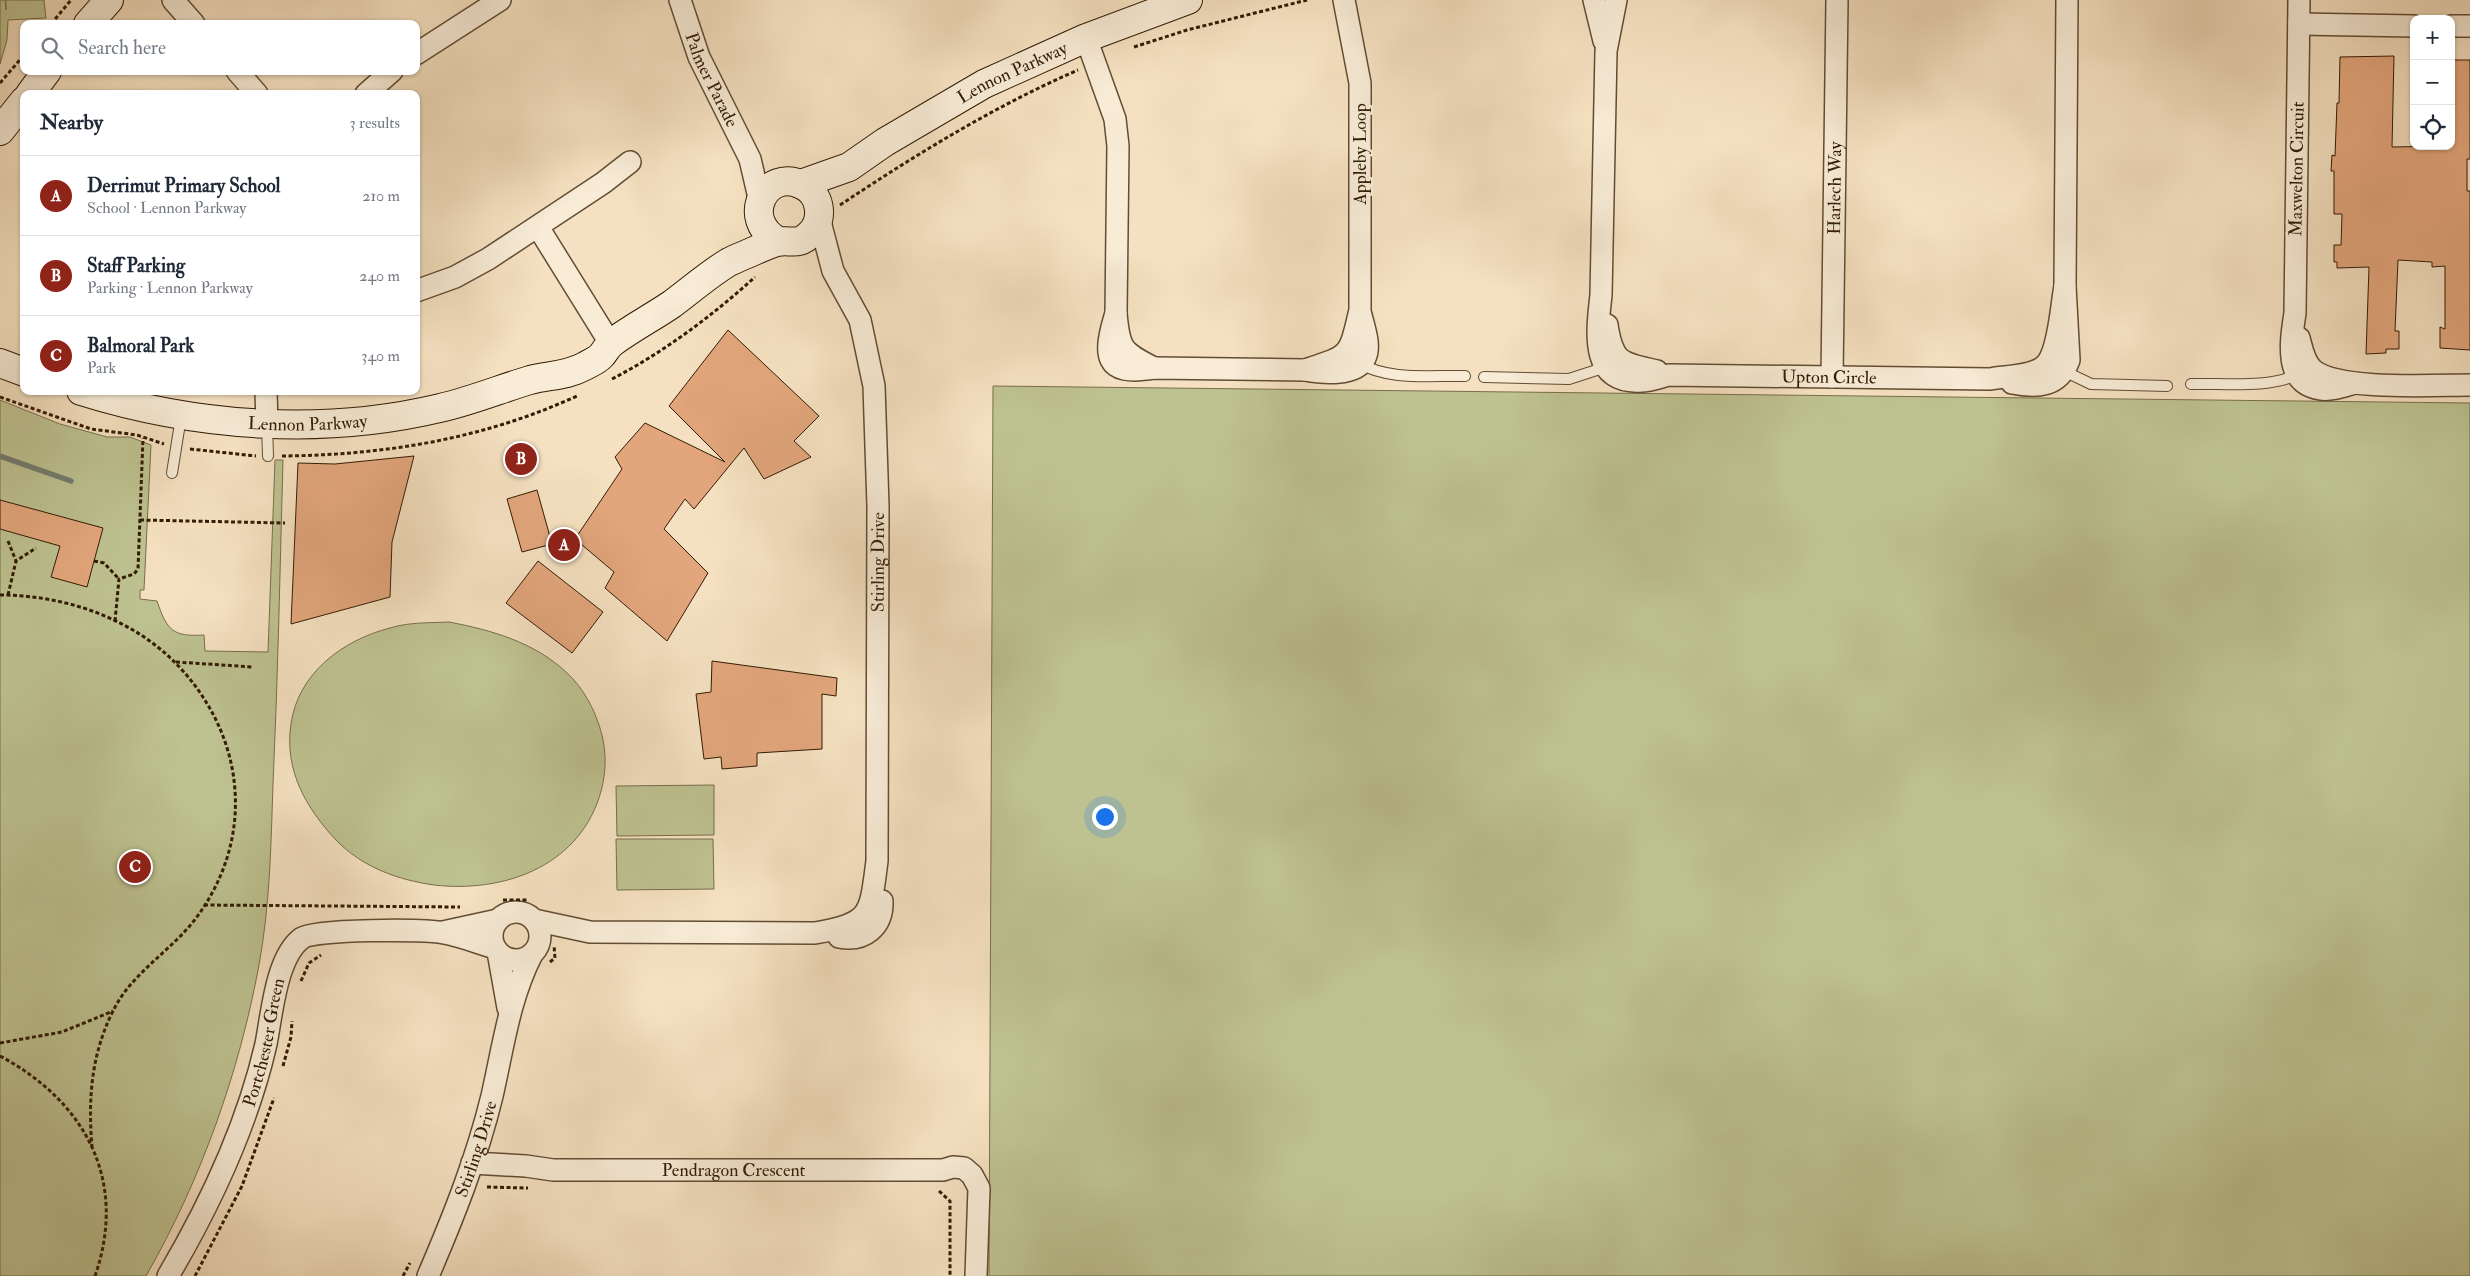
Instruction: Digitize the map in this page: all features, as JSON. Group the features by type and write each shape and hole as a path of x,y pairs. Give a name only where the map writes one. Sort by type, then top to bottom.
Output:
{"street":[{"path":"92,20 109,0"},
{"path":"173,0 190,20"},
{"path":"420,51 500,0"},
{"name":"Palmer Parade","path":"680,0 699,58 750,159 759,207"},
{"name":"Lennon Parkway","path":"731,261 750,233 759,207 769,188 777,184 797,183 849,166 892,137 984,84 1086,38 1188,0"},
{"name":"Appleby Loop","path":"1344,0 1360,83 1360,310 1367,344 1365,358 1353,359"},
{"path":"1594,0 1606,51"},
{"path":"1614,364 1601,295 1606,51 1616,0"},
{"name":"Harlech Way","path":"1832,378 1837,0"},
{"path":"2057,367 2055,350 2065,286 2067,0"},
{"name":"Maxwelton Circuit","path":"2299,0 2295,313 2303,352 2304,371"},
{"path":"2299,24 2410,26"},
{"path":"2455,26 2470,26"},
{"path":"1086,38 1115,119 1118,146 1116,313 1118,357 1154,368 1305,370 1338,373 1353,359"},
{"path":"33,90 44,75"},
{"path":"240,75 254,90"},
{"path":"371,90 387,75"},
{"path":"0,131 20,106"},
{"path":"750,159 797,183 814,195 819,215"},
{"path":"420,290 455,277 538,227 603,183 630,162"},
{"name":"Lennon Parkway","path":"94,395 181,416 207,420 267,424 344,422 400,416 474,399 532,380 560,376 582,368 600,358 610,344 643,324 731,261 781,242 793,243 810,234 829,192 849,166"},
{"path":"759,207 763,230 781,242"},
{"name":"Stirling Drive","path":"534,920 590,932 815,933 851,925 858,922 866,914 872,897 876,861 878,506 874,386 860,320 833,271 819,215"},
{"path":"538,227 610,344"},
{"name":"Stirling Drive","path":"781,242 807,251 833,271"},
{"path":"0,363 20,370"},
{"name":"Upton Circle","path":"1614,364 1669,375 1832,378 1990,379 2057,367"},
{"path":"2304,371 2355,383 2470,385"},
{"path":"266,395 267,424"},
{"path":"512,912 520,912 534,920 540,933 535,951 526,958 511,960 496,950 492,933 498,920 512,912"},
{"name":"Portchester Green","path":"168,1276 200,1221 232,1151 257,1075 285,960 296,943 303,937 312,934 334,931 442,932 498,920"},
{"name":"Portchester Green","path":"442,932 496,950"},
{"name":"Stirling Drive","path":"428,1276 472,1163 491,1098 509,1016 520,977 535,951 554,941 590,932"},
{"name":"Stirling Drive","path":"496,950 509,1016"},
{"name":"Pendragon Crescent","path":"479,1140 526,1166"},
{"name":"Pendragon Crescent","path":"472,1163 526,1166 553,1170 944,1170 957,1177 977,1206 976,1276"}],"lane":[{"path":"1353,359 1374,372 1399,375 1466,376"},
{"path":"1484,377 1568,379 1614,364"},
{"path":"2057,367 2091,384 2167,386"},
{"path":"2191,384 2286,380 2304,371"},
{"path":"172,473 181,416"},
{"path":"267,424 268,456"}],"path":[{"path":"54,20 71,0"},
{"path":"0,83 20,60"},
{"path":"119,579 134,574 138,568 143,438"},
{"path":"140,520 284,524"},
{"path":"8,541 16,561 8,595"},
{"path":"16,561 36,548"},
{"path":"94,561 104,563 119,579 115,621"},
{"path":"0,595 66,603 115,621 137,633 175,662 196,686 219,722 226,741 234,775 236,812 230,846 218,881 204,905 180,936 135,980 113,1010 97,1053 91,1080 89,1111 92,1147 106,1192 108,1214 103,1253 95,1276"},
{"path":"175,662 253,667"},
{"path":"204,905 468,907"},
{"path":"297,990 309,963 324,952"},
{"path":"0,1043 62,1032 113,1010"},
{"path":"272,1015 292,1020 293,1012"},
{"path":"0,1056 32,1076 51,1092 70,1111 92,1147"},
{"path":"493,1164 486,1188 535,1188"},
{"path":"929,1190 939,1190 950,1201 950,1276"},
{"path":"403,1276 411,1260"}],"green space":[{"path":"0,0 5,0 6,10 6,0 44,0 46,18 8,20 7,40 0,64"},
{"path":"993,386 2470,403 2470,1276 989,1276"},
{"path":"0,400 60,424 107,437 130,437 151,445 144,590 140,590 140,599 157,601 164,619 172,630 185,635 204,635 205,651 268,652 275,460 283,460 271,852 263,942 241,1046 216,1125 184,1202 146,1276 0,1276"},
{"path":"449,622 496,633 526,645 554,662 572,678 584,693 596,718 604,743 604,774 599,798 588,822 573,842 555,858 534,870 510,879 486,884 460,886 421,883 381,871 357,858 336,840 315,815 300,787 291,757 291,724 295,706 313,674 326,661 340,650 373,633 404,625"},
{"path":"714,785 714,835 617,836 616,786"},
{"path":"616,839 713,839 714,889 617,890"}],"building":[{"path":"2394,56 2392,147 2410,147 2410,150 2455,150 2455,60 2470,60 2470,159 2467,159 2467,191 2470,191 2470,350 2440,348 2440,327 2445,329 2445,266 2432,267 2432,262 2398,260 2395,331 2399,331 2399,349 2386,349 2386,353 2366,354 2369,267 2337,268 2337,262 2334,262 2334,245 2341,245 2342,214 2334,214 2334,171 2331,171 2332,155 2335,156 2340,57"},
{"path":"728,330 819,416 794,441 811,457 764,479 744,448 694,509 685,499 664,529 708,573 667,641 605,588 614,572 575,539 622,469 615,457 645,423 725,462 669,406"},
{"path":"414,456 392,542 390,597 291,624 298,463 335,464"},
{"path":"537,490 552,544 522,552 507,499"},
{"path":"0,500 103,528 87,587 51,577 60,546 0,529"},
{"path":"538,561 603,612 572,653 506,603"},
{"path":"712,661 837,678 836,696 822,694 822,749 757,753 757,766 722,769 721,757 704,759 696,694 711,692"}],"waterway":[{"path":"0,456 71,481"}],"place":[{"name":"Staff Parking","path":"521,459"},
{"name":"Derrimut Primary School","path":"564,545"},
{"name":"Balmoral Park","path":"135,867"}]}
